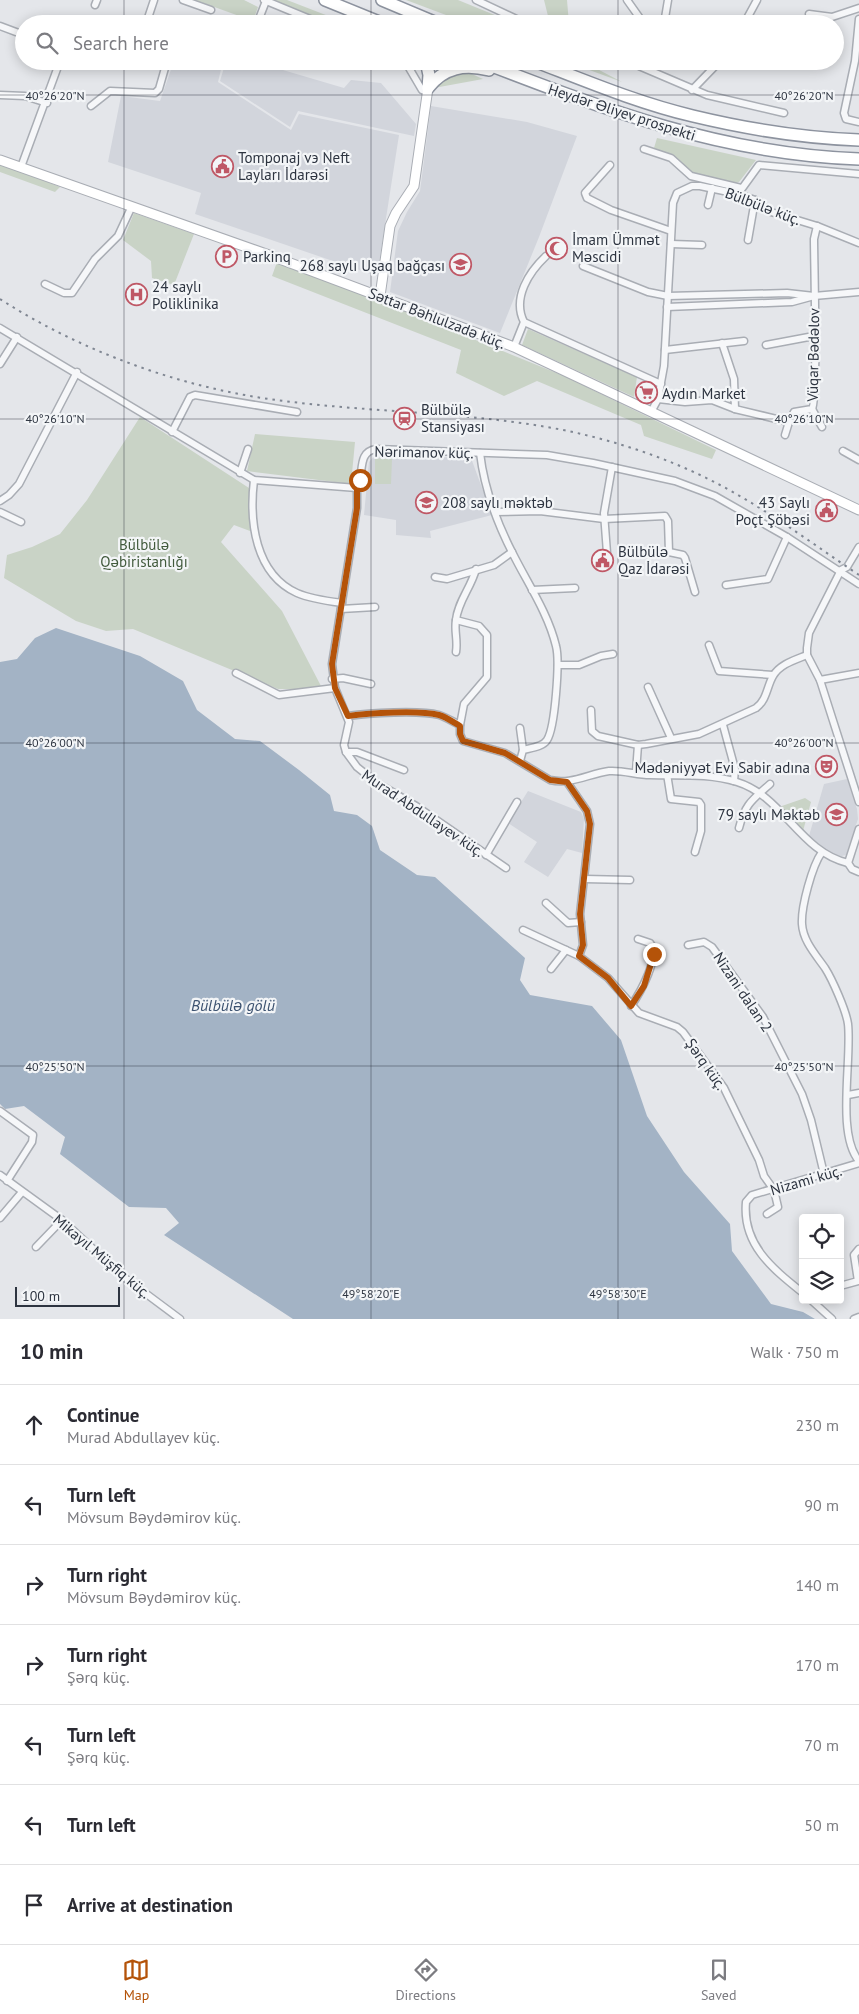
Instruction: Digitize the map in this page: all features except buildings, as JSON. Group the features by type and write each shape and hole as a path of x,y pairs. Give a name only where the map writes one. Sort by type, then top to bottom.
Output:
{"highway":[{"path":"325,0 362,15"},
{"path":"382,0 418,15"},
{"path":"354,12 360,15"},
{"path":"428,70 428,89"},
{"path":"428,89 443,73 451,70"},
{"path":"489,70 518,77"},
{"name":"Heydər Əliyev prospekti","path":"501,70 645,122 690,135 774,151 859,159"},
{"name":"Heydər Əliyev prospekti","path":"558,70 650,104 692,116 792,134 859,140"}],"main road":[{"path":"380,296 390,226 396,213 414,186 428,89"},
{"name":"Səttar Bəhlulzadə küç.","path":"0,160 380,296 514,347 859,510"}],"street":[{"path":"149,15 154,0"},
{"path":"184,0 212,10"},
{"path":"476,0 508,15"},
{"path":"627,0 638,15"},
{"path":"666,15 668,0"},
{"path":"749,15 757,0"},
{"path":"260,15 265,1 300,15"},
{"path":"838,15 859,8"},
{"path":"809,14 817,15"},
{"path":"859,19 857,61 844,113 849,121 859,122"},
{"path":"0,26 15,32"},
{"path":"21,167 47,103 57,70"},
{"path":"91,106 110,91 155,93 159,89 164,70"},
{"path":"410,70 418,86 422,90 428,89"},
{"path":"652,70 692,90 784,113"},
{"path":"692,90 711,70"},
{"path":"0,94 25,96 47,103"},
{"path":"644,149 671,158 691,176 739,191 760,165 859,174"},
{"path":"610,165 586,193 587,198 611,210 671,231"},
{"name":"Bülbülə küç.","path":"651,412 658,399 661,384 665,350 673,204 677,193 692,186 739,191 772,212 817,226 859,243"},
{"path":"708,205 712,188"},
{"path":"748,240 755,200"},
{"path":"45,284 64,293 72,293 95,259 118,236 132,206"},
{"name":"Vüqar Bədəlov","path":"789,422 794,412 812,409 814,403 814,239 817,226"},
{"path":"671,244 702,245"},
{"path":"546,256 532,271 520,298 518,308 524,322 661,384"},
{"path":"583,266 648,292 668,296 787,293 814,296 859,293"},
{"path":"667,307 792,302 814,296"},
{"path":"514,347 524,322"},
{"path":"0,328 77,372 172,432 254,480 357,488 357,508 342,606 333,648 332,679 348,716 344,745 346,752 357,752 404,770"},
{"path":"766,345 814,336"},
{"path":"0,364 17,337"},
{"path":"665,350 744,340"},
{"path":"722,343 734,378 735,409"},
{"path":"0,501 19,484 77,372"},
{"path":"172,432 190,397 195,395 297,412"},
{"path":"658,399 685,402 712,400 735,409 789,422 785,435"},
{"path":"812,409 822,427"},
{"path":"240,473 248,449"},
{"name":"Nərimanov küç.","path":"357,488 363,457 370,450 547,455 612,467 667,479 702,490 786,537 841,570 859,584"},
{"path":"843,451 859,460"},
{"path":"480,453 495,512 512,552 553,636 557,649 558,665 554,716 549,737 542,744 523,750"},
{"path":"607,553 604,519 612,467"},
{"path":"254,480 254,530 263,560 277,579 306,597 342,606 375,607"},
{"path":"495,512 540,511 604,519 667,518 669,552 683,555 685,558 695,592"},
{"path":"0,512 20,522"},
{"path":"726,585 768,579 786,537"},
{"path":"859,549 847,567 841,570 809,633 807,655 820,680 859,802"},
{"path":"435,577 447,579 498,563 512,552"},
{"path":"456,652 458,640 454,630 460,602 472,584 476,569"},
{"path":"532,590 575,588"},
{"path":"456,620 478,626 487,635 488,643 487,677 464,704 460,726 460,734 463,741 505,753 520,760 550,780 567,782 607,772 636,772 651,775 695,774 734,781 761,792 803,836 822,852 832,859 848,864 852,869 859,872"},
{"path":"709,645 720,671 773,675"},
{"path":"558,665 580,666 601,656 613,654"},
{"path":"591,710 592,731 598,736 638,745 699,734 723,725 760,705 773,675 784,665 807,655"},
{"path":"236,673 279,695 335,688"},
{"path":"820,680 859,673"},
{"path":"332,679 343,678 371,684"},
{"path":"648,687 671,738"},
{"path":"348,716 374,713 437,714 460,726"},
{"path":"723,725 735,769 734,781"},
{"path":"520,728 523,750 520,760"},
{"path":"636,772 638,745"},
{"name":"Murad Abdullayev küç.","path":"346,752 357,767 377,783 416,806 506,868"},
{"path":"667,774 670,799 699,802 701,805 701,831 695,852"},
{"path":"567,782 589,816 590,835 580,914 583,945 579,956"},
{"path":"739,828 743,810 770,784"},
{"path":"486,855 517,802"},
{"path":"848,864 859,829"},
{"path":"822,852 814,865 802,927 814,953 826,970 848,1022 848,1140 851,1151 859,1162"},
{"path":"585,879 630,880"},
{"path":"546,903 568,923 581,922"},
{"name":"Şərq küç.","path":"523,930 579,956 608,978 639,1013 677,1027 683,1032 724,1088 759,1160 764,1176 774,1190"},
{"path":"631,1006 644,986 654,954 650,943 638,939"},
{"name":"Nizani dalan 2","path":"688,945 704,942 712,946 764,1017 807,1106 824,1174"},
{"path":"551,969 566,950"},
{"path":"848,1095 859,1092"},
{"path":"0,1112 33,1135 32,1142 7,1181"},
{"name":"Nizami küç.","path":"799,1290 765,1261 753,1243 745,1210 746,1202 752,1196 859,1162"},
{"name":"Mikayıl Müşfiq küç.","path":"0,1175 62,1220 121,1275 180,1319"},
{"path":"767,1214 778,1207 774,1190"},
{"path":"0,1218 22,1192"},
{"path":"36,1247 62,1220"},
{"path":"844,1285 858,1281 854,1255 859,1249"},
{"path":"815,1304 832,1319"},
{"path":"854,1319 859,1317"}],"shaded area":[{"name":"Tomponaj vэ Neft Layları İdarəsi","path":"171,70 221,70 218,82 291,130 299,114 399,135 377,276 195,214 201,193 108,162 121,96 160,101"},
{"path":"223,70 283,70 344,88 351,80 381,83 416,124 414,136 298,111 290,127 220,81"},
{"path":"431,106 527,122 577,136 500,333 390,292 398,231 420,191"},
{"name":"208 saylı məktəb","path":"375,455 471,458 492,515 430,531 431,538 396,535 396,520 364,515 369,462"},
{"name":"79 saylı Məktəb","path":"847,779 857,809 858,819 846,855 838,857 818,845 809,836 824,784"},
{"path":"528,791 581,812 584,819 582,853 567,849 548,877 524,862 537,842 508,823"}],"green space":[{"path":"195,0 244,0 258,7 255,15 236,15"},
{"path":"273,0 287,0 326,15 310,15"},
{"path":"406,0 458,0 495,15 446,15"},
{"path":"544,0 567,0 568,15 548,15"},
{"path":"589,70 599,70 622,82"},
{"path":"465,71 483,79 434,88 446,76"},
{"path":"657,138 756,160 739,182 733,184 691,173 673,156 654,148"},
{"path":"0,163 60,187 55,192 0,172"},
{"path":"134,213 194,234 174,285 152,278 151,261 123,240"},
{"path":"277,262 392,306 564,376 716,450 712,459 644,436 641,425 537,381 504,396 456,373 461,350 272,276"},
{"path":"528,329 637,377 634,397 522,345"},
{"name":"Bülbülə Qəbiristanlığı","path":"140,417 249,488 250,531 234,525 221,542 282,611 321,686 303,689 278,689 133,629 106,631 76,621 4,578 7,555 32,547 60,534 87,500"},
{"path":"255,434 355,442 351,484 247,471"},
{"path":"375,458 392,459 391,484 375,484"},
{"path":"805,798 811,802 803,831 779,807"}],"water":[{"name":"Bülbülə gölü","path":"56,628 140,656 183,681 197,710 235,739 260,741 299,770 330,795 334,811 357,815 372,826 380,850 417,875 435,877 525,958 520,980 530,995 592,1006 621,1040 647,1116 684,1172 730,1224 732,1251 771,1304 803,1312 815,1319 293,1319 164,1235 179,1223 166,1208 129,1207 60,1154 65,1137 24,1106 5,1109 0,1104 0,662 17,659 35,638"}],"railway":[{"path":"0,299 66,336 101,352 136,366 210,388 319,405 498,420 588,435 627,446 684,468 738,495 859,575"}],"place":[{"name":"Tomponaj vэ Neft Layları İdarəsi","path":"222,166"},
{"name":"İmam Ümmət Məscidi","path":"556,248"},
{"name":"Parkinq","path":"227,256"},
{"name":"268 saylı Uşaq bağçası","path":"461,265"},
{"name":"24 saylı Poliklinika","path":"136,295"},
{"name":"Aydın Market","path":"646,393"},
{"name":"Bülbülə Stansiyası","path":"405,418"},
{"name":"208 saylı məktəb","path":"426,502"},
{"name":"43 Saylı Poçt Şöbəsi","path":"826,511"},
{"name":"Bülbülə Qaz İdarəsi","path":"602,560"},
{"name":"Mədəniyyət Evi Sabir adına","path":"826,767"},
{"name":"79 saylı Məktəb","path":"836,814"}],"route":[{"path":"360,480 357,488 357,508 342,604 334,640 332,664 332,679 348,716 374,713 437,714 460,726 460,734 463,741 505,753 520,760 550,780 567,782 587,811 590,824 580,914 583,945 579,956 608,978 631,1006 644,986 654,954"}]}
